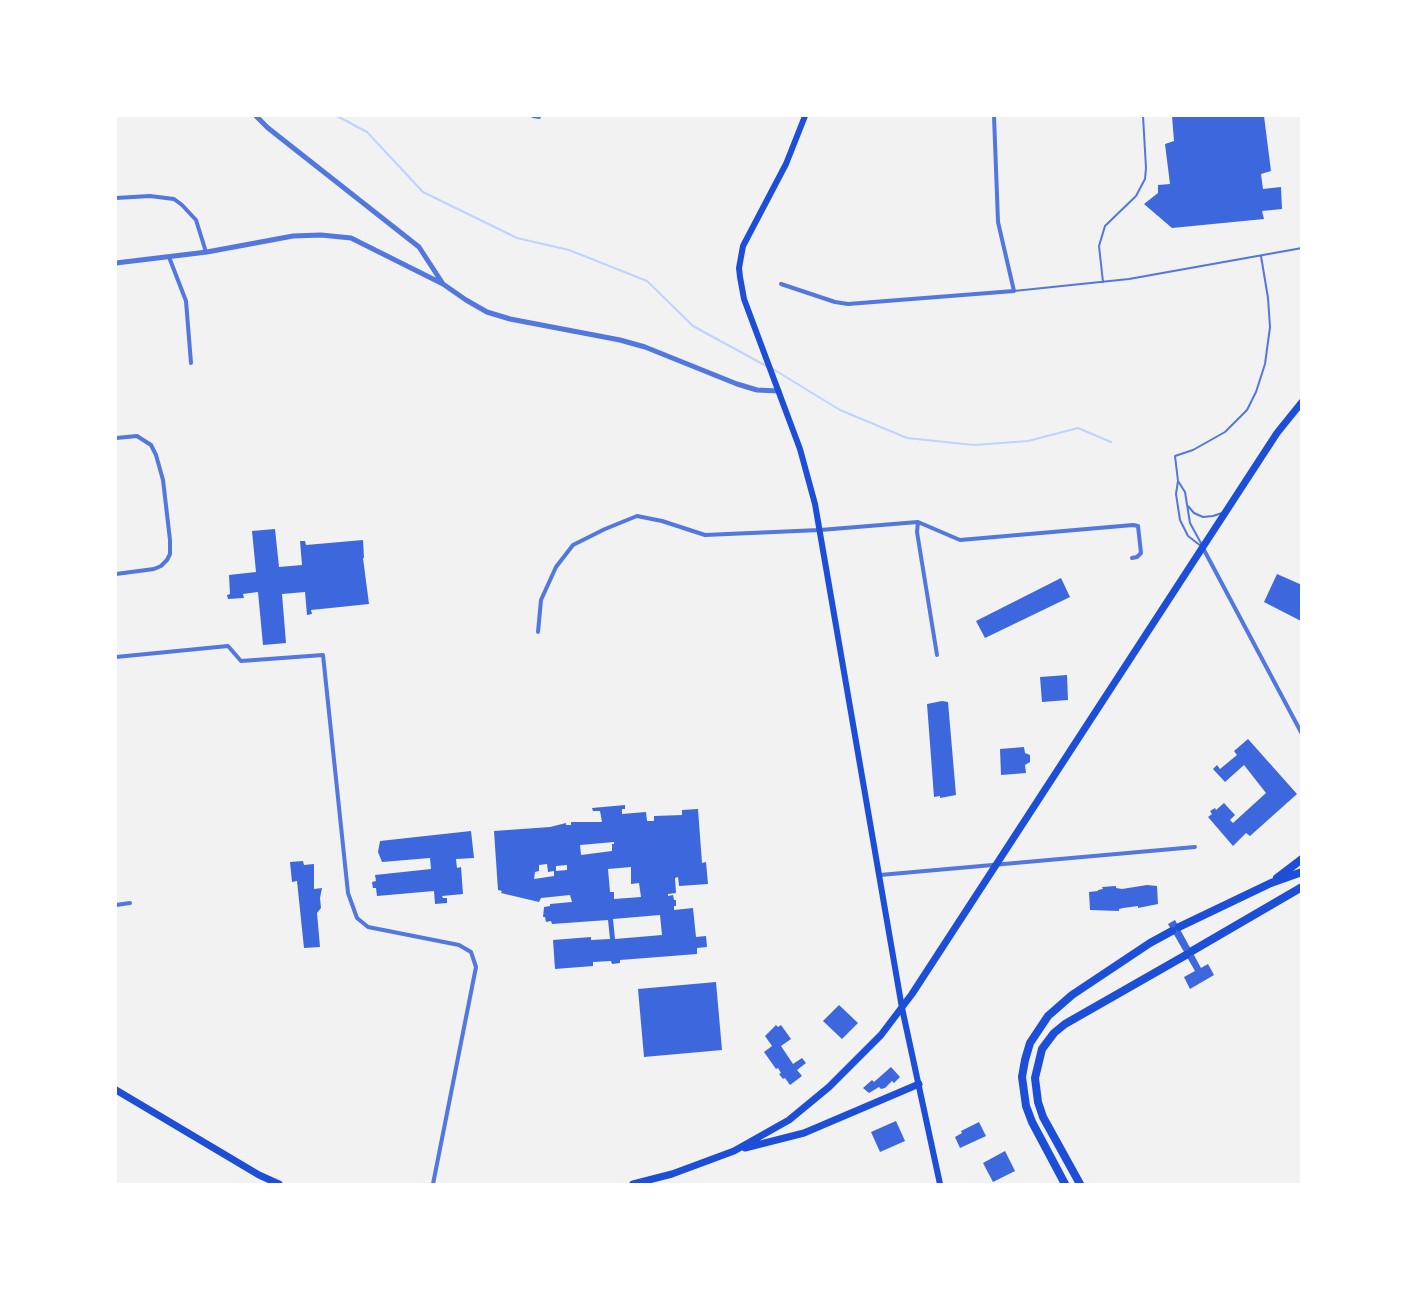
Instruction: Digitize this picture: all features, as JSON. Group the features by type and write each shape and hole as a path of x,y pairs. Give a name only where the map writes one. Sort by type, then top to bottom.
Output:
{"highway":[{"path":"1271,883 1302,859"},
{"path":"1065,1185 1026,1106 1023,1077 1025,1060 1030,1043 1042,1022 1067,999 1150,943 1271,883 1302,872"},
{"path":"1080,1185 1043,1117 1038,1102 1035,1078 1042,1049 1054,1033 1065,1024 1300,888"}],"main road":[{"path":"804,116 786,164 746,239 739,268 744,299 800,449 815,504 902,1008 940,1185"},
{"path":"633,1185 672,1174 734,1150 789,1120 829,1087 881,1035 902,1008 1276,433 1302,402"},
{"path":"734,1150 804,1133 919,1084"},
{"path":"116,1090 279,1185"}],"street":[{"path":"256,116 419,248 443,284"},
{"path":"533,116 539,117"},
{"path":"781,284 835,302 848,304 1014,291 998,222 994,116"},
{"path":"116,198 150,196 174,199 196,220 207,252"},
{"path":"116,263 207,252 293,236 321,235 351,238 443,284 487,312 510,320 620,340 645,347 737,384 757,390 779,392"},
{"path":"169,257 186,301 192,363"},
{"path":"116,438 137,436 151,445 156,455 163,480 170,554 167,560 154,569 116,574"},
{"path":"538,632 541,600 556,567 573,545 637,516 662,521 705,535 820,530 918,522 960,540 1133,525 1138,526 1141,553 1132,558"},
{"path":"918,522 917,532 937,655"},
{"path":"1203,547 1302,734"},
{"path":"116,657 228,646 241,661 323,655 348,893 357,918 368,927 459,945 471,952 476,968 432,1185"},
{"path":"880,874 1195,847"},
{"path":"116,905 130,903"}],"lane":[{"path":"1103,282 1099,246 1105,226 1136,196 1144,179 1146,168 1143,116"},
{"path":"1014,291 1160,275 1302,248"},
{"path":"1203,547 1188,536 1180,520 1176,494 1178,481 1175,456 1193,450 1225,432 1246,410 1257,392 1265,364 1270,327 1261,256"},
{"path":"1178,481 1185,492 1190,523 1203,547"},
{"path":"1187,503 1194,513 1203,517 1226,511"}],"building":[{"path":"1172,116 1264,116 1271,171 1261,174 1263,189 1281,187 1282,209 1262,211 1264,219 1172,228 1144,204 1158,193 1158,185 1170,184 1165,144 1174,141"},
{"path":"275,529 279,567 302,565 300,541 305,541 306,545 363,540 369,604 311,610 312,614 307,615 305,592 282,594 286,643 263,645 258,592 243,594 244,598 228,599 229,575 256,572 252,531"},
{"path":"1277,574 1302,585 1302,620 1264,602"},
{"path":"1061,578 1070,597 985,638 976,621"},
{"path":"1067,675 1068,700 1042,702 1040,677"},
{"path":"948,702 956,795 940,798 940,796 934,797 927,704"},
{"path":"1248,739 1297,794 1250,836 1246,833 1233,846 1208,817 1212,814 1210,811 1215,808 1216,810 1224,803 1235,815 1230,820 1233,823 1266,793 1244,765 1225,782 1213,769 1217,765 1220,769 1237,755 1234,751"},
{"path":"1024,747 1025,753 1030,755 1030,762 1025,765 1026,773 1001,775 1000,749"},
{"path":"625,805 622,814 646,812 647,821 654,821 654,816 682,815 682,810 698,809 702,863 706,862 708,884 679,886 678,877 675,878 676,893 668,894 668,896 673,895 676,900 674,910 693,908 696,937 706,936 707,947 697,948 697,954 620,960 620,963 612,964 611,961 593,962 593,966 555,969 553,940 591,937 591,940 610,939 608,920 552,924 551,921 546,922 543,917 544,907 550,904 572,902 570,895 541,898 539,902 501,893 502,891 498,890 494,831 550,827 566,823 566,825 571,825 571,822 602,822 600,811 593,811 592,808","holes":["614,842 612,851 581,855 580,845","547,864 548,872 554,871 554,876 534,879 535,872 539,871 539,865","567,865 567,870 556,871 556,866","631,867 631,884 639,883 641,897 614,899 614,892 610,892 608,869","660,915 662,935 615,939 613,919"]},
{"path":"471,831 474,858 456,859 457,868 461,867 463,894 442,896 447,898 447,903 435,904 434,891 377,896 372,882 376,881 375,875 431,869 430,858 382,862 378,852 380,841"},
{"path":"303,861 304,865 314,864 314,889 322,888 321,908 317,913 320,947 304,948 297,881 292,882 290,862"},
{"path":"1147,885 1157,886 1158,904 1123,908 1119,911 1090,910 1089,892 1098,891 1103,889 1102,887 1116,886 1122,889"},
{"path":"1175,920 1201,968 1208,964 1214,975 1190,989 1184,977 1195,971 1168,924"},
{"path":"716,982 722,1050 644,1057 638,989"},
{"path":"839,1005 858,1023 842,1039 823,1021"},
{"path":"776,1025 778,1027 781,1025 791,1039 781,1046 793,1064 802,1058 806,1063 797,1070 802,1076 790,1085 779,1074 781,1073 778,1068 776,1069 764,1052 772,1046 765,1036"},
{"path":"891,1067 900,1077 894,1083 892,1081 885,1088 879,1087 869,1093 863,1088 872,1080 874,1082"},
{"path":"896,1121 905,1141 880,1152 871,1132"},
{"path":"979,1122 986,1136 960,1148 955,1137 962,1133 961,1131"},
{"path":"1005,1151 1015,1171 993,1182 983,1163"}],"waterway":[{"path":"337,116 367,132 423,192 517,238 569,250 647,281 693,326 768,367"},
{"path":"773,369 840,410 907,438 974,445 1028,441 1078,428 1111,442"}]}
